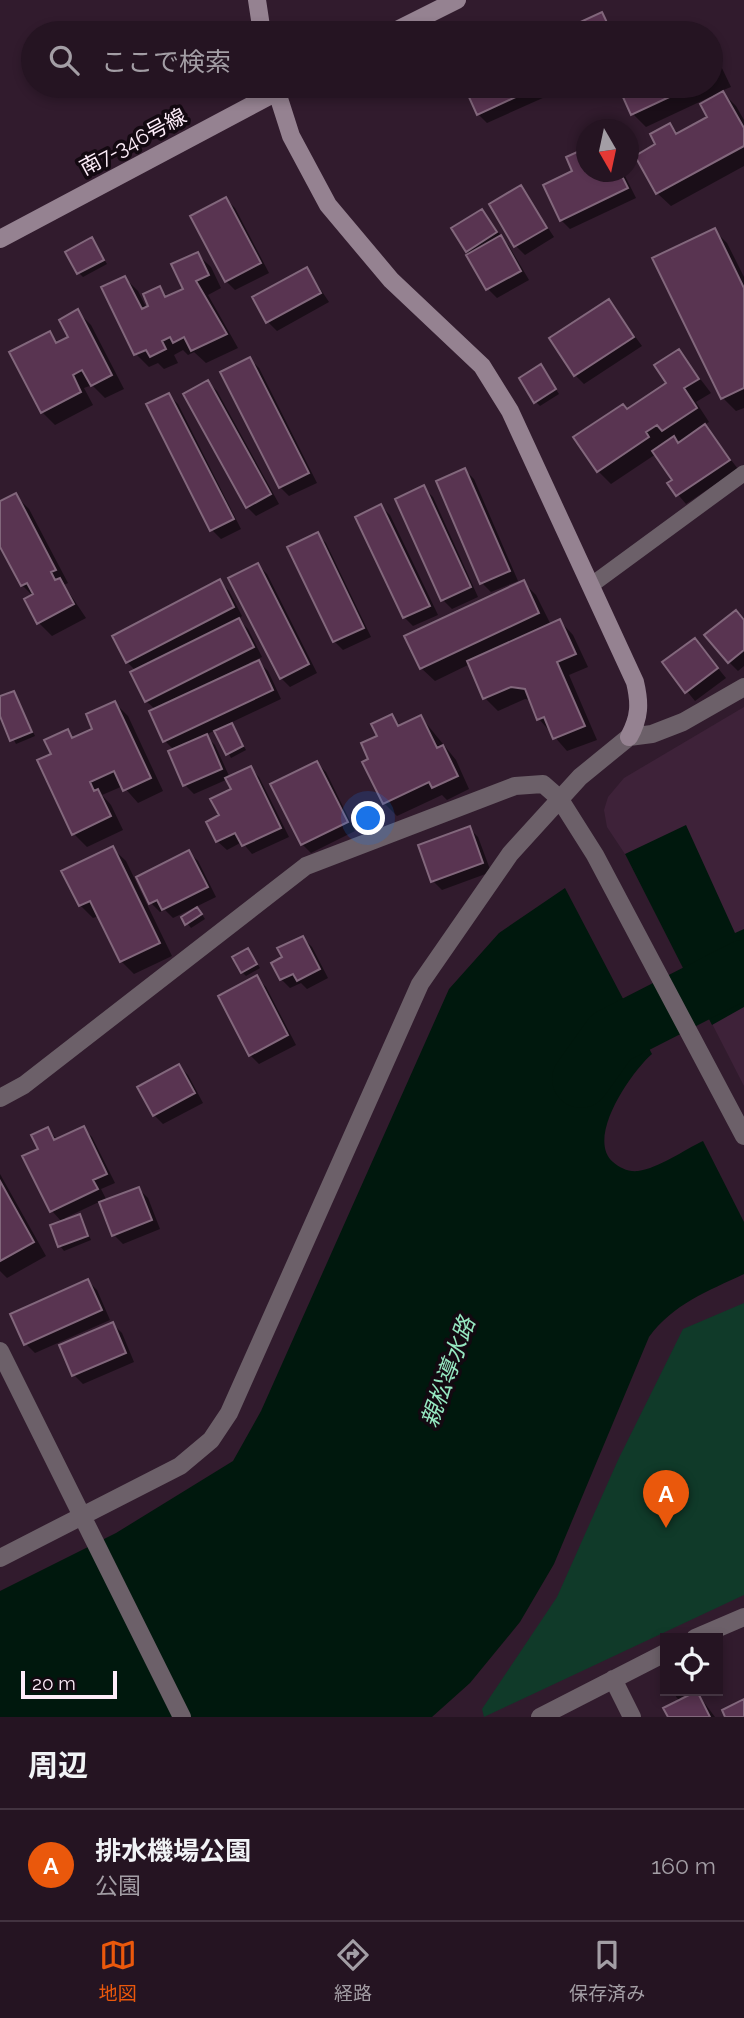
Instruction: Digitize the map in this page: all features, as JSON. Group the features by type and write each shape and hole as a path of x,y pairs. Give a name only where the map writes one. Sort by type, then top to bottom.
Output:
{"street":[{"path":"257,0 260,21"},
{"path":"415,21 457,0"},
{"name":"南7-346号線","path":"0,239 261,98"},
{"path":"0,1558 180,1466 211,1440 234,1401 420,984 510,854 559,798 599,759 629,737 638,720 640,701 635,682 510,411 482,366 391,280 328,205 291,136 282,98"},
{"path":"629,737 652,734 683,722 744,687"},
{"path":"0,1098 24,1086 306,866 515,786 542,784 559,798 595,855 744,1136"},
{"path":"0,1351 183,1717"},
{"path":"707,1633 744,1617"},
{"path":"540,1717 660,1656"},
{"path":"613,1679 632,1717"}],"lane":[{"path":"590,586 744,473"}],"shaded area":[{"path":"744,707 744,1086 625,854 607,827 604,810 608,797 624,778"}],"green space":[{"path":"744,1303 744,1595 484,1717 482,1709 557,1597 618,1460 683,1329"}],"water":[{"path":"686,825 735,933 744,929 744,1007 712,1025 625,854"},
{"path":"565,888 652,1054 623,1089 614,1105 604,1137 606,1151 618,1166 638,1171 663,1163 703,1141 744,1222 744,1274 680,1307 649,1337 554,1564 520,1622 470,1683 432,1717 0,1717 0,1591 116,1533 233,1461 261,1411 449,989 499,933"}],"building":[{"path":"602,12 606,21 582,21"},
{"path":"723,91 744,128 744,146 656,194 639,163 639,154 655,144 650,134 670,123 676,134 707,117 700,104 711,98 723,98"},
{"path":"469,98 513,98 477,115"},
{"path":"623,98 667,98 631,115"},
{"path":"576,152 576,182 625,182 628,188 560,221 543,185 572,171 566,157"},
{"path":"521,185 547,228 514,247 489,204"},
{"path":"226,197 261,263 225,282 190,216"},
{"path":"482,209 497,232 466,252 451,228"},
{"path":"715,228 744,288 744,388 721,399 652,258"},
{"path":"501,235 521,271 486,290 466,255"},
{"path":"92,237 104,260 77,274 65,252"},
{"path":"198,252 209,275 196,281 227,334 191,351 184,337 173,343 170,337 162,341 166,349 150,357 146,350 134,355 101,287 125,276 142,309 148,306 143,294 160,286 165,297 183,289 171,264"},
{"path":"307,267 321,293 266,323 252,297"},
{"path":"609,299 634,337 574,376 549,338"},
{"path":"78,309 112,375 91,386 82,370 73,375 81,392 41,413 9,352 50,331 56,343 68,337 59,320"},
{"path":"679,349 699,379 684,388 697,408 662,431 657,425 646,432 649,437 597,472 573,437 623,404 627,409 666,383 654,365"},
{"path":"250,357 309,473 279,488 220,372"},
{"path":"541,364 556,389 534,403 519,378"},
{"path":"208,380 271,494 246,508 183,394"},
{"path":"169,393 234,519 210,531 146,404"},
{"path":"705,424 730,460 676,496 667,483 672,480 652,451 674,436 678,443"},
{"path":"465,468 510,571 480,584 436,481"},
{"path":"424,485 471,587 441,601 395,499"},
{"path":"16,493 56,570 51,572 55,580 60,578 74,604 37,624 24,599 33,594 27,583 21,586 0,547 0,501"},
{"path":"381,504 430,606 403,618 355,517"},
{"path":"318,532 364,628 333,642 287,547"},
{"path":"258,563 309,664 280,679 228,578"},
{"path":"220,579 234,607 126,663 112,636"},
{"path":"524,580 539,613 420,669 404,636"},
{"path":"736,610 744,620 744,650 728,663 704,635"},
{"path":"239,618 254,647 145,702 130,672"},
{"path":"560,619 576,654 557,662 585,726 553,739 544,717 537,720 525,689 511,687 483,699 467,661"},
{"path":"695,638 718,668 685,693 662,662"},
{"path":"259,660 273,690 163,742 149,711"},
{"path":"14,691 32,732 10,741 0,716 0,696"},
{"path":"115,701 151,778 123,791 114,771 90,782 94,791 98,789 111,816 72,835 37,760 51,754 44,740 68,729 72,738 92,729 86,714"},
{"path":"392,714 398,726 421,715 437,748 443,745 458,776 432,788 429,782 383,804 362,762 368,759 361,743 377,736 371,724"},
{"path":"232,723 243,746 226,755 214,731"},
{"path":"207,734 222,769 183,786 168,751"},
{"path":"317,761 348,822 301,845 270,784"},
{"path":"251,766 281,828 242,846 235,833 216,842 206,822 219,815 210,799 231,789 225,778"},
{"path":"470,826 483,863 431,882 418,845"},
{"path":"113,846 160,943 120,962 90,901 79,906 61,871"},
{"path":"189,850 208,887 162,910 157,900 149,904 136,877"},
{"path":"197,907 202,914 185,925 181,917"},
{"path":"303,936 320,969 297,981 293,974 280,980 271,963 282,957 277,948"},
{"path":"248,948 257,964 241,973 232,957"},
{"path":"257,975 288,1035 249,1056 218,996"},
{"path":"179,1064 195,1093 153,1116 137,1087"},
{"path":"84,1126 107,1174 93,1180 98,1189 50,1212 22,1156 38,1149 31,1135 48,1127 54,1140"},
{"path":"0,1181 34,1242 0,1261"},
{"path":"139,1187 152,1220 112,1236 99,1202"},
{"path":"80,1214 88,1236 58,1247 50,1225"},
{"path":"88,1279 102,1310 24,1345 10,1314"},
{"path":"113,1322 126,1353 72,1376 59,1345"},
{"path":"687,1696 700,1696 710,1717 668,1717 663,1708"},
{"path":"744,1699 744,1717 725,1717 722,1710"}],"waterway":[{"name":"親松導水路","path":"581,1079 611,1037 744,969"}],"place":[{"name":"排水機場公園","path":"666,1528"}]}
